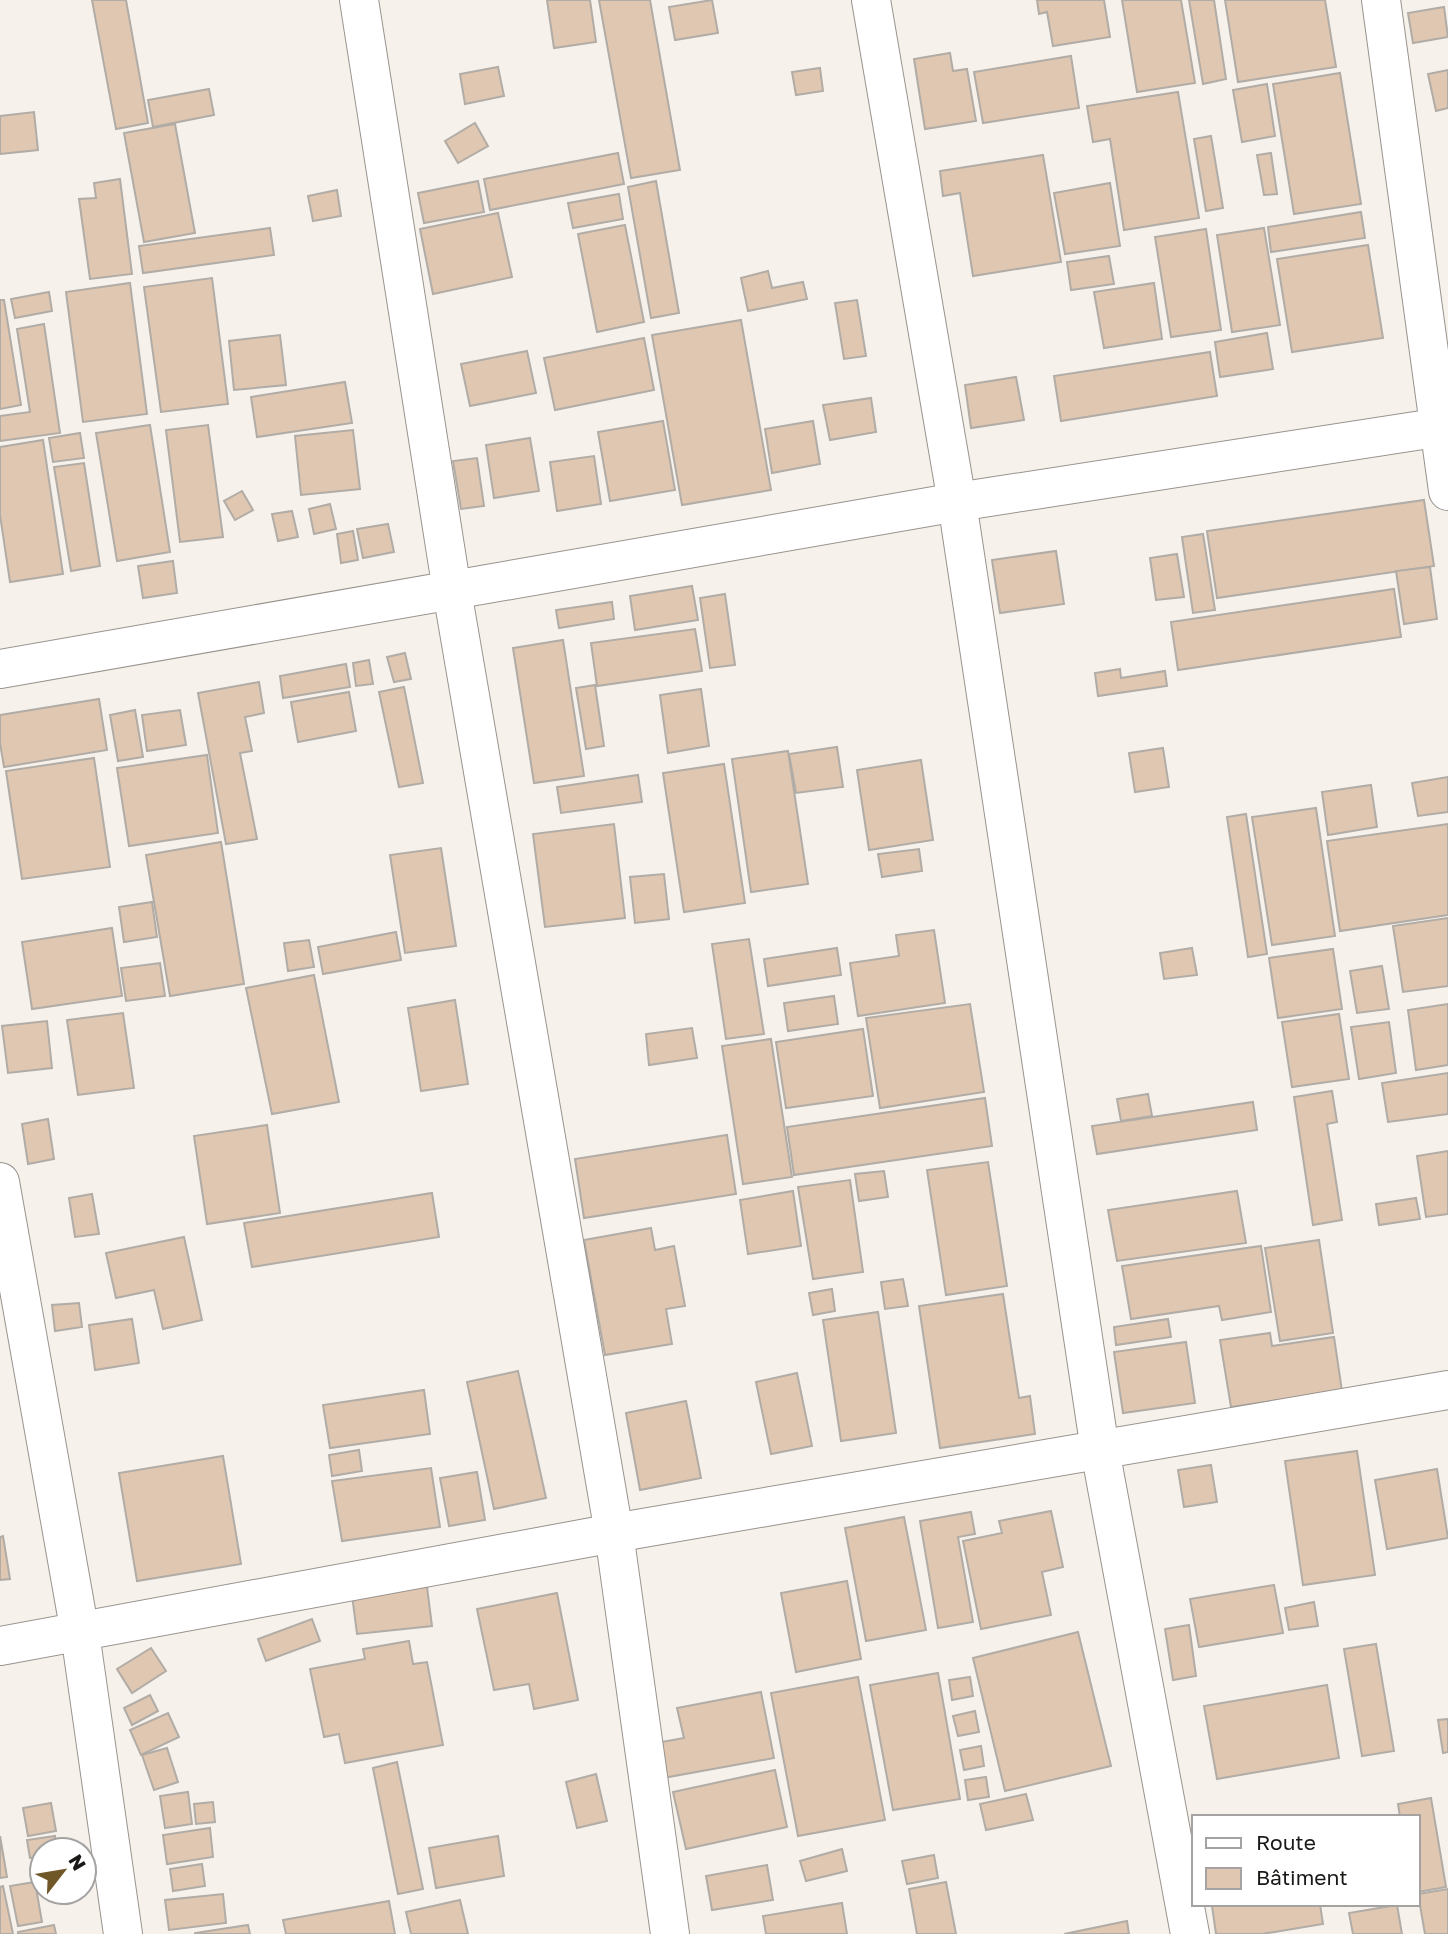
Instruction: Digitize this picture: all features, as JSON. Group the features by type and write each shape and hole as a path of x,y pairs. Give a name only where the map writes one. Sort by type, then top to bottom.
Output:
{"street":[{"path":"359,0 452,590 614,1532 670,1934"},
{"path":"871,0 957,502 1100,1450 1190,1934"},
{"path":"1381,0 1443,426 1448,491"},
{"path":"0,669 957,502 1443,426"},
{"path":"0,1182 80,1633 123,1934"},
{"path":"0,1646 614,1532 1448,1390"}],"building":[{"path":"92,0 126,0 148,123 116,129"},
{"path":"547,0 590,0 596,42 554,48"},
{"path":"599,0 650,0 680,170 631,178"},
{"path":"712,0 718,33 675,40 669,7"},
{"path":"1037,0 1104,0 1110,37 1053,46 1047,12 1039,14"},
{"path":"1122,0 1181,0 1195,83 1137,92"},
{"path":"1189,0 1214,0 1226,79 1203,84"},
{"path":"1225,0 1325,0 1336,67 1238,82"},
{"path":"1444,7 1448,37 1413,43 1408,13"},
{"path":"950,53 953,71 967,69 976,121 925,129 914,59"},
{"path":"1071,56 1079,108 983,123 974,72"},
{"path":"498,67 504,96 465,104 460,74"},
{"path":"820,68 823,91 796,95 792,72"},
{"path":"1448,70 1448,108 1436,111 1428,74"},
{"path":"1340,73 1361,204 1294,214 1273,84"},
{"path":"1267,84 1275,136 1242,142 1233,90"},
{"path":"209,89 214,115 153,127 148,100"},
{"path":"1178,92 1199,218 1124,230 1110,139 1093,142 1087,106"},
{"path":"34,112 38,150 0,154 0,116"},
{"path":"475,123 488,146 458,163 445,141"},
{"path":"175,124 195,233 144,242 124,133"},
{"path":"1211,136 1223,208 1206,211 1194,139"},
{"path":"618,153 624,184 490,210 484,179"},
{"path":"1271,153 1277,194 1264,195 1257,155"},
{"path":"1043,155 1061,262 973,276 960,193 943,196 940,171"},
{"path":"120,179 132,274 90,279 79,199 96,198 94,183"},
{"path":"478,181 484,212 424,223 418,193"},
{"path":"656,181 679,313 651,318 628,187"},
{"path":"1110,183 1120,246 1065,254 1054,193"},
{"path":"337,190 341,216 313,221 308,196"},
{"path":"619,194 623,219 573,228 568,203"},
{"path":"1361,212 1365,238 1271,252 1268,227"},
{"path":"498,213 512,277 433,294 420,229"},
{"path":"625,225 644,322 597,332 578,234"},
{"path":"270,228 274,255 143,273 139,246"},
{"path":"1264,228 1280,325 1232,332 1217,235"},
{"path":"1206,229 1221,330 1171,337 1155,237"},
{"path":"1368,245 1383,338 1292,352 1277,259"},
{"path":"1109,256 1114,284 1071,290 1067,262"},
{"path":"768,271 772,288 803,282 807,299 748,311 741,278"},
{"path":"212,278 228,404 161,412 144,287"},
{"path":"130,283 147,414 83,422 66,292"},
{"path":"1154,283 1162,339 1104,348 1094,292"},
{"path":"49,292 52,311 15,318 11,299"},
{"path":"0,300 4,300 21,405 0,409"},
{"path":"857,300 866,356 844,359 835,303"},
{"path":"741,320 771,490 682,505 652,335"},
{"path":"44,324 60,433 0,441 0,416 30,412 17,329"},
{"path":"1267,333 1273,369 1220,377 1215,342"},
{"path":"280,335 286,385 234,390 229,341"},
{"path":"644,338 654,390 555,410 544,358"},
{"path":"527,351 536,393 470,406 461,364"},
{"path":"1210,352 1217,396 1061,421 1054,376"},
{"path":"1016,377 1024,420 971,428 965,385"},
{"path":"345,382 352,423 257,437 251,397"},
{"path":"871,398 876,432 830,440 823,405"},
{"path":"663,421 675,490 610,501 598,432"},
{"path":"813,421 820,464 772,473 765,429"},
{"path":"150,425 170,552 117,561 96,433"},
{"path":"208,425 223,537 180,542 166,430"},
{"path":"353,430 360,489 301,495 295,436"},
{"path":"80,433 84,458 53,462 49,438"},
{"path":"530,438 539,491 494,498 486,445"},
{"path":"43,440 63,574 10,582 0,515 0,447"},
{"path":"594,456 601,504 557,511 550,462"},
{"path":"477,458 484,506 461,509 453,461"},
{"path":"84,463 100,566 71,571 54,467"},
{"path":"242,491 253,510 235,520 224,501"},
{"path":"1424,500 1434,566 1217,598 1207,531"},
{"path":"330,504 336,529 314,534 309,509"},
{"path":"292,511 298,537 278,541 272,514"},
{"path":"388,524 394,552 363,558 357,529"},
{"path":"353,531 358,560 341,563 337,534"},
{"path":"1203,534 1215,610 1193,613 1182,537"},
{"path":"1056,551 1064,604 1000,613 992,560"},
{"path":"1177,554 1184,597 1156,600 1150,558"},
{"path":"173,561 177,593 143,598 138,566"},
{"path":"1430,567 1437,619 1404,624 1396,571"},
{"path":"692,586 698,620 635,630 630,596"},
{"path":"1394,589 1401,637 1178,670 1171,622"},
{"path":"725,594 735,665 710,668 700,598"},
{"path":"612,602 614,619 559,628 556,610"},
{"path":"695,629 702,671 597,686 591,643"},
{"path":"563,640 584,776 534,783 513,648"},
{"path":"405,653 411,679 394,682 387,657"},
{"path":"369,660 373,684 356,686 353,663"},
{"path":"346,664 350,687 283,698 280,676"},
{"path":"1120,669 1121,678 1165,671 1167,686 1098,696 1095,673"},
{"path":"259,682 264,713 245,717 252,751 240,753 257,839 226,844 198,693"},
{"path":"595,685 604,746 586,749 576,688"},
{"path":"404,687 423,783 399,787 379,692"},
{"path":"701,689 709,746 668,753 660,695"},
{"path":"349,692 356,731 298,742 291,702"},
{"path":"99,699 107,750 4,767 0,743 0,715"},
{"path":"135,710 143,757 118,761 110,715"},
{"path":"180,710 186,745 147,751 142,715"},
{"path":"837,747 843,787 796,793 789,754"},
{"path":"1163,748 1169,787 1135,792 1129,753"},
{"path":"788,751 808,884 751,892 732,759"},
{"path":"207,755 218,833 129,846 117,768"},
{"path":"94,758 110,867 22,879 6,771"},
{"path":"921,760 933,840 869,850 857,770"},
{"path":"724,764 745,903 684,912 663,773"},
{"path":"638,775 642,802 561,813 557,787"},
{"path":"1448,777 1448,812 1418,816 1412,783"},
{"path":"1371,785 1377,827 1328,835 1322,792"},
{"path":"1316,808 1335,936 1272,945 1252,817"},
{"path":"1246,814 1267,954 1248,957 1227,817"},
{"path":"614,824 625,918 545,927 533,834"},
{"path":"1448,824 1448,915 1340,931 1327,841"},
{"path":"221,842 244,984 170,996 146,855"},
{"path":"441,848 456,946 405,953 390,855"},
{"path":"919,849 922,871 882,877 878,854"},
{"path":"664,874 669,919 635,923 630,877"},
{"path":"152,902 157,937 124,942 119,907"},
{"path":"1448,918 1448,986 1403,992 1393,926"},
{"path":"112,928 122,996 32,1009 22,942"},
{"path":"934,930 945,1003 858,1016 850,963 899,956 896,935"},
{"path":"396,932 401,960 323,974 318,947"},
{"path":"749,939 764,1034 726,1039 712,944"},
{"path":"309,940 314,967 288,971 284,943"},
{"path":"837,948 841,975 768,986 764,959"},
{"path":"1192,948 1197,975 1164,979 1160,953"},
{"path":"1333,949 1342,1009 1278,1018 1269,958"},
{"path":"160,963 165,996 126,1001 121,968"},
{"path":"1382,966 1389,1009 1357,1013 1350,971"},
{"path":"314,975 339,1102 272,1114 246,988"},
{"path":"834,996 838,1024 788,1031 784,1003"},
{"path":"455,1000 468,1084 421,1091 408,1008"},
{"path":"970,1004 984,1092 880,1108 866,1018"},
{"path":"1448,1004 1448,1065 1416,1070 1408,1010"},
{"path":"123,1013 134,1088 78,1095 67,1020"},
{"path":"1339,1014 1349,1079 1292,1087 1282,1022"},
{"path":"47,1021 52,1068 8,1073 2,1026"},
{"path":"1389,1022 1396,1073 1359,1079 1351,1027"},
{"path":"692,1028 697,1058 649,1065 646,1034"},
{"path":"863,1029 873,1096 786,1108 776,1042"},
{"path":"771,1039 792,1177 743,1184 722,1046"},
{"path":"1448,1073 1448,1114 1388,1122 1382,1083"},
{"path":"1332,1091 1337,1122 1327,1124 1342,1220 1313,1225 1294,1097"},
{"path":"1148,1094 1152,1116 1121,1121 1117,1099"},
{"path":"985,1098 992,1146 794,1175 787,1127"},
{"path":"1253,1102 1257,1130 1097,1154 1092,1126"},
{"path":"48,1119 54,1159 28,1164 22,1124"},
{"path":"267,1125 280,1213 207,1224 194,1136"},
{"path":"727,1135 736,1194 584,1218 575,1159"},
{"path":"1448,1151 1448,1214 1426,1217 1417,1156"},
{"path":"988,1162 1007,1286 946,1295 927,1170"},
{"path":"884,1171 888,1197 859,1201 855,1174"},
{"path":"850,1180 863,1272 813,1279 798,1187"},
{"path":"793,1191 801,1246 748,1254 740,1200"},
{"path":"1237,1191 1246,1243 1117,1261 1108,1210"},
{"path":"432,1193 439,1237 252,1267 244,1223"},
{"path":"92,1194 99,1234 75,1237 69,1198"},
{"path":"1416,1198 1420,1219 1379,1225 1376,1204"},
{"path":"651,1228 655,1250 674,1246 685,1306 666,1309 672,1344 605,1355 584,1240"},
{"path":"184,1237 202,1320 163,1329 154,1290 116,1298 106,1253"},
{"path":"1319,1240 1333,1333 1280,1341 1265,1248"},
{"path":"1261,1246 1271,1312 1222,1320 1219,1306 1131,1319 1122,1266"},
{"path":"903,1279 908,1306 885,1309 881,1282"},
{"path":"832,1289 835,1311 813,1315 809,1293"},
{"path":"1003,1294 1019,1398 1030,1396 1035,1434 940,1448 919,1306"},
{"path":"79,1303 82,1327 55,1331 52,1305"},
{"path":"878,1312 896,1433 841,1441 823,1320"},
{"path":"132,1319 139,1363 95,1370 89,1325"},
{"path":"1168,1319 1171,1337 1116,1345 1114,1327"},
{"path":"1270,1333 1272,1346 1334,1337 1342,1391 1231,1407 1220,1340"},
{"path":"1186,1342 1195,1403 1123,1413 1114,1352"},
{"path":"518,1371 546,1498 494,1509 467,1382"},
{"path":"797,1373 812,1446 771,1454 756,1382"},
{"path":"424,1390 430,1434 330,1448 323,1405"},
{"path":"686,1401 701,1478 640,1490 626,1413"},
{"path":"359,1450 362,1471 332,1476 329,1455"},
{"path":"1357,1451 1375,1575 1303,1585 1285,1461"},
{"path":"223,1456 241,1564 137,1581 119,1473"},
{"path":"1211,1465 1217,1502 1184,1507 1178,1470"},
{"path":"431,1468 440,1527 342,1541 332,1481"},
{"path":"1437,1469 1448,1538 1387,1549 1375,1480"},
{"path":"477,1472 485,1520 449,1526 440,1478"},
{"path":"1051,1511 1063,1567 1042,1572 1051,1615 981,1629 963,1541 1002,1533 999,1521"},
{"path":"971,1512 975,1534 958,1537 973,1622 938,1628 920,1521"},
{"path":"904,1517 926,1630 866,1641 845,1528"},
{"path":"3,1536 10,1579 0,1580 0,1537"},
{"path":"847,1581 861,1659 796,1672 781,1593"},
{"path":"1274,1585 1283,1633 1199,1647 1190,1599"},
{"path":"427,1587 432,1626 357,1634 352,1595"},
{"path":"557,1593 578,1700 534,1709 529,1684 494,1690 477,1609"},
{"path":"1314,1602 1318,1626 1289,1630 1285,1608"},
{"path":"312,1619 320,1641 266,1661 258,1639"},
{"path":"1189,1625 1196,1676 1173,1680 1165,1629"},
{"path":"1078,1632 1111,1766 1005,1791 973,1658"},
{"path":"409,1641 413,1664 427,1662 443,1745 345,1763 339,1734 324,1737 310,1669 365,1659 363,1649"},
{"path":"1376,1644 1394,1751 1362,1756 1344,1649"},
{"path":"151,1648 166,1671 132,1693 117,1669"},
{"path":"938,1673 960,1799 893,1810 870,1685"},
{"path":"858,1677 885,1820 798,1836 771,1693"},
{"path":"970,1677 973,1696 952,1700 949,1680"},
{"path":"1327,1685 1339,1758 1217,1779 1204,1706"},
{"path":"761,1692 774,1758 663,1778 656,1743 684,1738 677,1708"},
{"path":"150,1695 158,1711 132,1725 124,1708"},
{"path":"975,1711 979,1732 958,1736 953,1716"},
{"path":"168,1713 179,1737 141,1755 130,1730"},
{"path":"1448,1719 1448,1752 1443,1753 1438,1720"},
{"path":"981,1746 984,1766 964,1770 960,1750"},
{"path":"167,1748 178,1782 154,1790 142,1755"},
{"path":"397,1762 423,1889 398,1894 373,1768"},
{"path":"775,1770 787,1827 686,1849 673,1792"},
{"path":"596,1774 607,1821 577,1828 566,1782"},
{"path":"986,1777 989,1797 968,1800 965,1780"},
{"path":"188,1792 192,1824 165,1828 160,1796"},
{"path":"1026,1794 1033,1820 986,1830 980,1804"},
{"path":"1431,1798 1446,1887 1420,1892 1420,1815 1400,1815 1398,1804"},
{"path":"213,1802 215,1822 196,1824 194,1804"},
{"path":"51,1803 56,1831 28,1836 23,1808"},
{"path":"210,1828 213,1857 167,1864 163,1835"},
{"path":"0,1836 7,1877 0,1878"},
{"path":"498,1836 504,1876 436,1888 429,1848"},
{"path":"842,1849 847,1871 806,1881 800,1861"},
{"path":"934,1855 938,1878 907,1884 902,1861"},
{"path":"202,1864 205,1886 173,1891 170,1869"},
{"path":"767,1865 773,1900 712,1910 706,1876"},
{"path":"946,1882 956,1934 917,1934 909,1889"},
{"path":"28,1883 28,1906 39,1906 42,1922 18,1926 10,1886"},
{"path":"3,1886 13,1934 0,1934 0,1887"},
{"path":"1448,1889 1448,1934 1425,1934 1420,1894"},
{"path":"223,1894 226,1923 169,1930 165,1900"},
{"path":"460,1900 468,1934 411,1934 406,1912"},
{"path":"389,1901 395,1934 286,1934 283,1920"},
{"path":"842,1903 847,1934 766,1934 763,1916"},
{"path":"1212,1906 1320,1906 1323,1924 1262,1934 1216,1934"},
{"path":"1397,1906 1402,1934 1353,1934 1349,1913"},
{"path":"1127,1921 1129,1934 1064,1934"},
{"path":"54,1925 56,1934 18,1934 18,1932"},
{"path":"248,1925 250,1934 195,1934 195,1933"}]}
